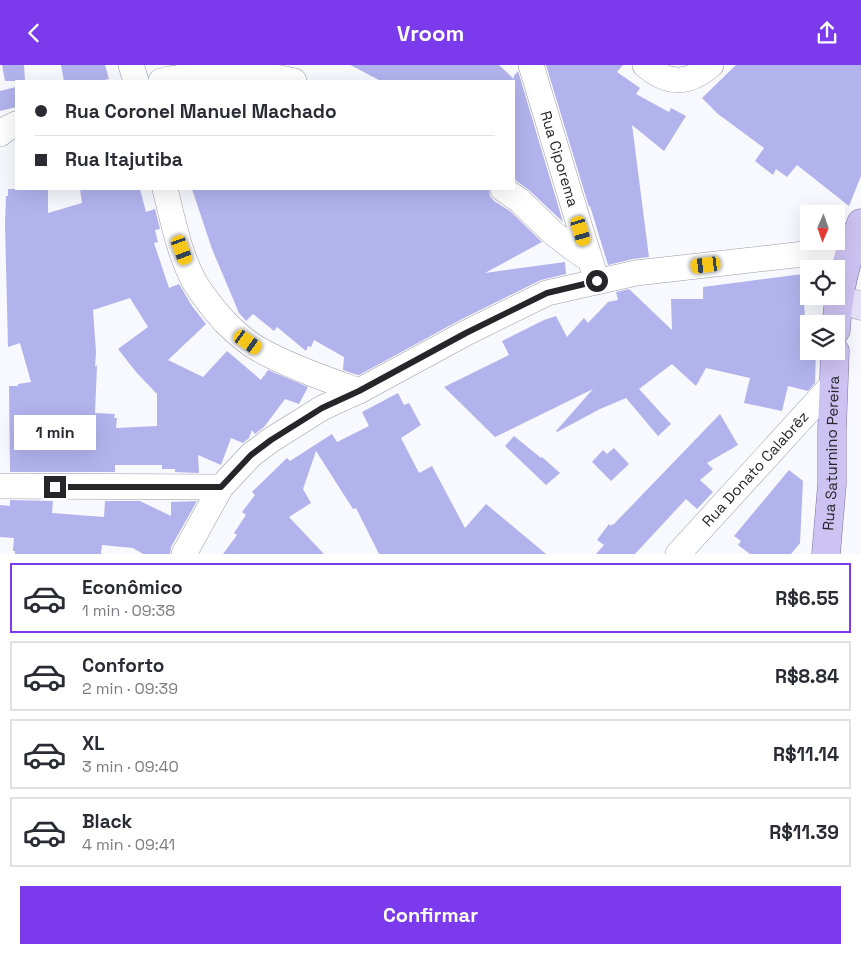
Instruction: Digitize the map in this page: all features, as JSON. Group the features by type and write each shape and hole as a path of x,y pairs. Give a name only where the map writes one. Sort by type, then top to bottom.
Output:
{"main road":[{"path":"844,315 850,302 842,284 852,243 861,223"},
{"name":"Rua Saturnino Pereira","path":"826,554 832,484 834,360"}],"street":[{"path":"131,65 136,80"},
{"name":"Rua Ciporema","path":"531,65 593,270"},
{"path":"645,65 666,79 674,81 696,76 711,65"},
{"path":"165,80 218,73 267,75 290,80"},
{"path":"0,135 15,124"},
{"path":"165,190 177,238 195,282 212,308 237,334 260,350 294,366 359,391"},
{"path":"504,190 519,200 553,233 574,249 593,270"},
{"path":"184,554 221,487 251,455 271,440 322,408 359,391 466,333 593,270 636,273 804,255 850,252"},
{"name":"Rua Donato Calabrêz","path":"678,554 833,384"},
{"path":"0,487 221,487"}],"building":[{"path":"2,65 24,65 25,80 5,81"},
{"path":"61,65 105,65 109,79 104,80 64,80"},
{"path":"350,65 499,65 514,79 518,71 563,222 529,190 515,180 515,80 379,80"},
{"path":"546,65 623,65 617,72 640,88 636,94 669,112 671,108 686,116 664,151 632,125 649,257 608,265"},
{"path":"736,65 861,65 861,176 849,206 797,165 787,177 776,169 773,175 755,161 764,148 718,114 702,98"},
{"path":"15,87 15,107 0,111 0,91"},
{"path":"8,189 48,190 48,213 82,203 80,190 140,190 146,212 155,209 160,229 155,230 158,242 154,243 169,288 179,284 192,306 206,324 168,360 203,377 227,351 261,380 268,370 308,387 299,404 285,399 264,427 255,434 252,430 249,438 243,443 231,438 221,465 198,455 199,473 175,472 175,469 162,469 162,465 115,465 115,472 10,472 9,386 18,386 18,384 31,382 20,343 8,347 6,196 8,196","holes":["130,298 148,327 118,349 157,394 157,426 116,428 117,418 114,418 115,414 95,413 97,365 95,367 96,352 93,310"]},
{"path":"192,190 489,190 490,196 494,201 510,211 542,242 485,273 565,262 566,274 541,280 460,320 359,375 343,370 344,357 314,340 311,347 308,346 306,351 277,327 274,331 253,314 246,321 239,313 212,249"},
{"path":"800,274 800,305 804,305 805,315 800,315 800,360 816,360 815,383 808,391 788,386 782,411 744,403 750,378 706,368 696,386 672,364 639,389 671,424 658,436 626,398 600,409 557,432 593,389 495,437 444,387 509,355 502,341 544,320 556,316 567,337 584,318 588,323 608,302 618,300 616,292 629,289 672,330 671,299 703,299 703,287"},
{"path":"398,393 404,405 409,403 421,425 401,438 419,473 432,466 465,528 486,504 546,554 379,554 356,508 353,509 316,451 303,489 311,503 289,517 324,554 223,554 237,535 234,533 246,515 242,512 255,495 252,492 287,458 290,461 332,434 337,442 369,426 362,412"},
{"path":"720,414 738,445 707,463 713,469 700,480 713,492 697,509 686,499 635,554 596,554 604,545 597,540 609,524 613,525"},
{"path":"514,436 560,473 546,485 505,446"},
{"path":"614,448 629,464 611,481 592,462 603,450 607,454"},
{"path":"789,470 803,481 800,543 791,554 750,554 738,545 741,541 734,536"},
{"path":"10,500 53,501 52,513 104,517 105,501 140,501 171,516 171,502 197,501 171,547 170,554 143,554 133,548 102,545 101,554 15,554 15,551 13,551 14,538 0,537 0,505 10,506"}],"route":[{"path":"55,487 221,487 251,455 322,408 359,391 466,333 547,293 597,281"}]}
